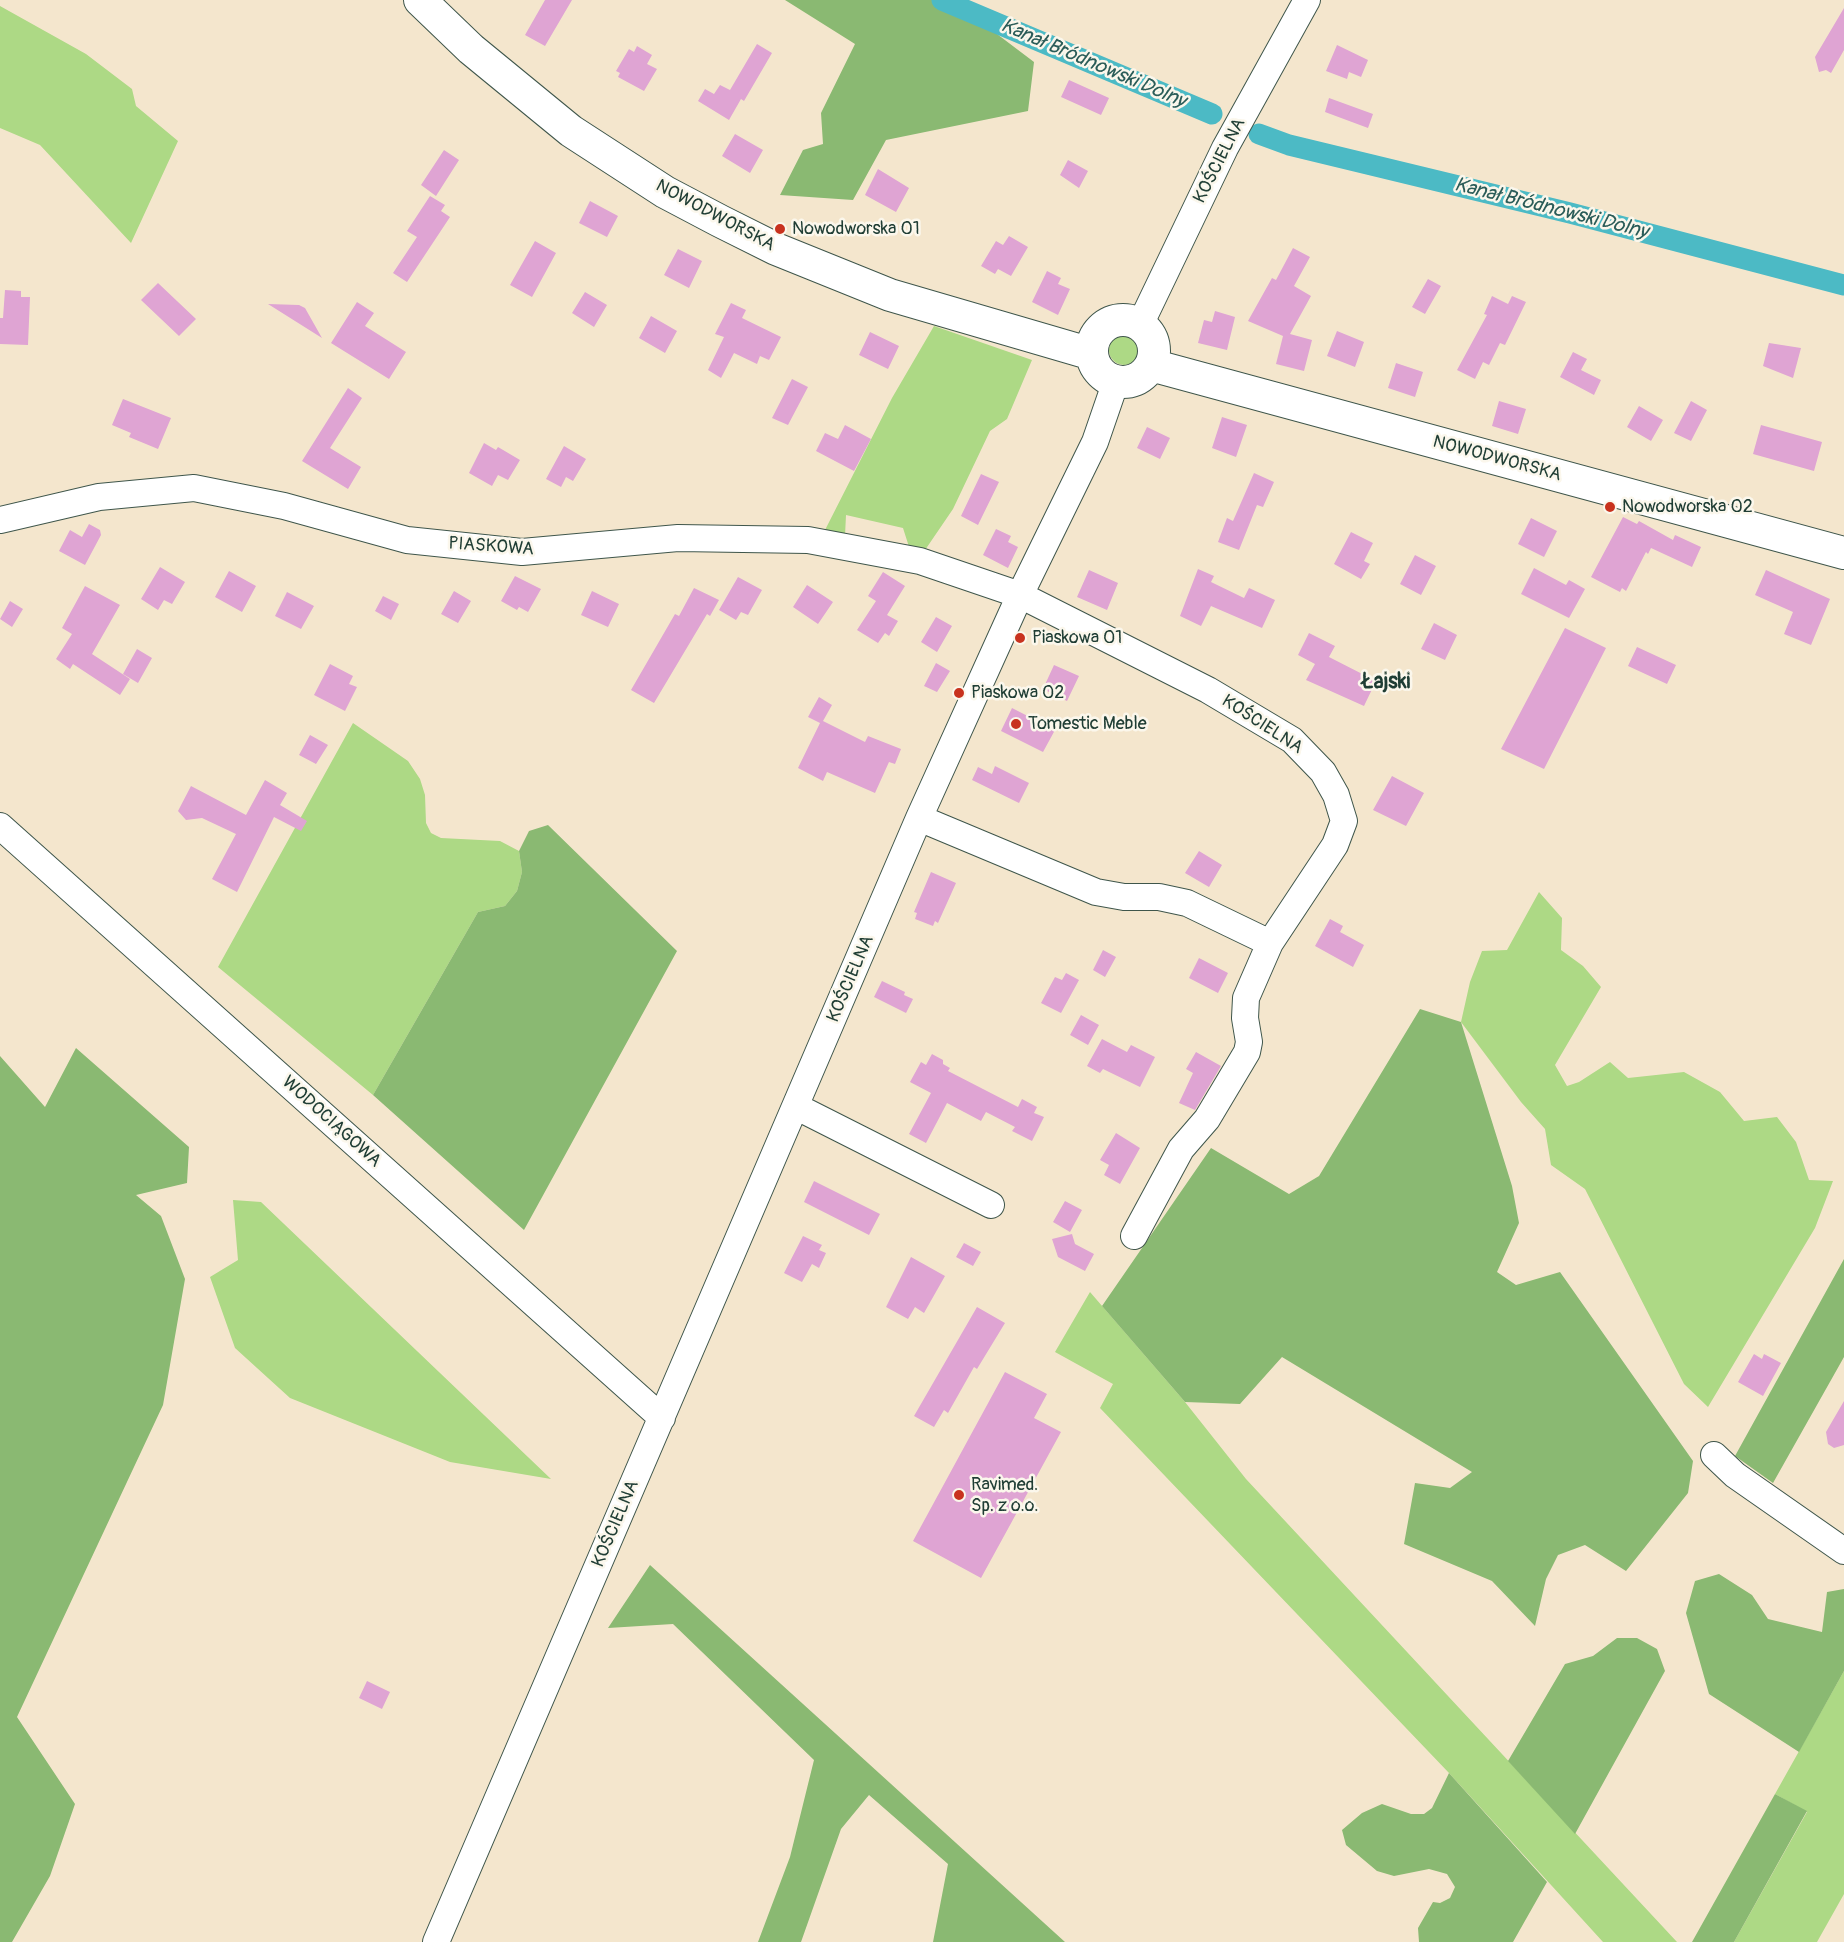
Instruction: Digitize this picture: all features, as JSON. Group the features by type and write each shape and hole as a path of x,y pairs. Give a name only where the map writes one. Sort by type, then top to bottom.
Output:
{"main road":[{"name":"NOWODWORSKA","path":"420,0 471,49 571,130 665,192 720,221 776,249 890,296 1092,354"},
{"path":"1128,321 1140,325 1153,342 1154,355 1151,365 1138,379 1116,381 1100,372 1092,354 1094,341 1100,331 1111,322 1128,321"},
{"name":"NOWODWORSKA","path":"1151,365 1844,553"}],"street":[{"name":"KOŚCIELNA","path":"1140,325 1224,148 1306,0"},
{"name":"KOŚCIELNA","path":"436,1942 797,1107 919,818 1020,595 1095,442 1116,381"},
{"name":"PIASKOWA","path":"0,520 99,498 194,488 284,506 407,540 522,552 678,538 808,540 920,561 1020,595"},
{"name":"KOŚCIELNA","path":"1020,595 1208,690 1292,740 1323,771 1336,795 1344,821 1335,845 1270,943 1246,998 1245,1018 1249,1042 1247,1052 1207,1119 1181,1149 1134,1236"},
{"path":"919,818 1096,891 1124,897 1159,897 1187,903 1270,943"},
{"name":"WODOCIĄGOWA","path":"0,826 662,1418"},
{"path":"797,1107 991,1205"},
{"path":"1714,1455 1735,1475 1844,1551"}],"green space":[{"path":"785,0 952,0 1034,62 1028,111 886,140 853,200 780,195 803,150 823,144 821,113 855,44"},
{"path":"0,6 86,54 132,89 136,106 178,141 131,243 40,145 0,128"},
{"path":"934,326 1032,360 1007,419 990,431 953,509 923,553 910,550 903,528 846,515 845,536 824,532 892,398"},
{"path":"1124,335 1134,340 1139,350 1134,360 1124,365 1114,360 1109,350 1114,340"},
{"path":"353,723 408,761 420,779 425,795 426,823 431,833 441,838 500,841 519,851 522,872 517,891 505,906 478,912 373,1095 218,967"},
{"path":"548,825 677,951 524,1230 373,1095 478,912 505,906 517,891 522,872 519,851 529,831"},
{"path":"1539,892 1562,918 1561,950 1583,966 1601,987 1555,1065 1567,1086 1579,1082 1610,1062 1628,1078 1684,1072 1720,1092 1744,1121 1777,1117 1796,1142 1809,1180 1833,1181 1815,1228 1708,1407 1684,1384 1585,1189 1551,1165 1545,1129 1521,1102 1461,1022 1470,982 1482,951 1507,950"},
{"path":"1420,1009 1461,1022 1512,1186 1519,1223 1497,1272 1516,1285 1560,1272 1693,1461 1688,1493 1626,1571 1585,1545 1558,1555 1546,1579 1535,1626 1492,1581 1404,1544 1415,1483 1450,1488 1472,1472 1282,1357 1240,1404 1185,1402 1102,1306 1211,1148 1289,1194 1319,1176"},
{"path":"76,1048 189,1147 187,1183 136,1195 161,1216 185,1279 163,1405 17,1717 75,1804 50,1876 12,1942 0,1942 0,1056 45,1107"},
{"path":"233,1200 261,1202 551,1479 450,1462 290,1398 235,1348 210,1277 238,1260"},
{"path":"1844,1259 1844,1357 1773,1483 1735,1456"},
{"path":"1090,1292 1185,1402 1246,1479 1677,1942 1603,1942 1449,1773 1100,1408 1113,1384 1055,1352"},
{"path":"650,1565 1065,1942 933,1942 948,1864 869,1795 841,1829 801,1942 758,1942 790,1857 814,1760 673,1624 608,1628"},
{"path":"1719,1574 1752,1595 1768,1619 1822,1632 1827,1592 1844,1589 1844,1671 1799,1752 1709,1694 1686,1613 1695,1581"},
{"path":"1617,1638 1637,1638 1657,1649 1665,1671 1575,1834 1508,1761 1565,1664 1593,1656"},
{"path":"1844,1671 1844,1894 1817,1942 1734,1942 1807,1812 1775,1794"},
{"path":"1449,1773 1547,1882 1513,1942 1419,1942 1418,1928 1433,1902 1440,1903 1450,1898 1455,1887 1447,1874 1429,1869 1394,1876 1377,1871 1346,1845 1342,1830 1362,1813 1382,1804 1411,1814 1424,1814 1432,1808"},
{"path":"1775,1794 1807,1811 1734,1942 1692,1942"}],"building":[{"path":"545,0 572,0 545,46 525,35"},
{"path":"1844,8 1844,50 1831,73 1826,70 1819,72 1815,57"},
{"path":"757,44 772,53 744,101 741,99 729,120 698,101 705,89 714,94 720,85 730,90"},
{"path":"1337,45 1368,60 1361,77 1349,72 1347,79 1326,71"},
{"path":"637,46 652,55 647,64 657,69 644,91 618,77 620,73 616,71 629,49 634,52"},
{"path":"1069,80 1109,98 1101,115 1061,97"},
{"path":"1329,98 1373,114 1368,128 1325,112"},
{"path":"735,134 763,150 750,173 722,156"},
{"path":"444,150 459,160 436,196 421,185"},
{"path":"1068,160 1088,171 1079,188 1060,175"},
{"path":"878,169 909,188 896,212 865,195"},
{"path":"430,196 445,205 441,211 450,217 407,282 393,273 417,237 407,231"},
{"path":"590,201 618,216 607,237 579,223"},
{"path":"1009,236 1028,247 1011,276 998,269 995,274 981,266 996,241 1003,245"},
{"path":"535,241 556,253 532,297 510,285"},
{"path":"1293,248 1310,257 1294,286 1311,296 1290,334 1312,340 1304,371 1276,364 1283,336 1248,321 1272,278 1276,280"},
{"path":"678,249 702,261 689,288 664,275"},
{"path":"1047,271 1061,278 1058,284 1070,289 1058,315 1032,302"},
{"path":"1428,279 1441,286 1425,314 1412,307"},
{"path":"158,283 196,319 179,336 141,300"},
{"path":"5,290 21,291 21,297 30,297 28,345 0,344 0,318 3,318"},
{"path":"585,292 607,305 594,327 572,313"},
{"path":"1492,296 1508,304 1512,296 1526,302 1505,345 1500,343 1489,365 1483,362 1475,379 1457,370 1487,315 1484,314"},
{"path":"357,302 374,313 365,326 406,352 389,379 331,343"},
{"path":"731,303 746,310 742,318 781,337 769,360 760,356 757,364 734,353 721,378 708,370 724,337 715,334"},
{"path":"268,304 299,305 305,308 322,338"},
{"path":"1215,311 1235,317 1227,350 1198,343 1204,320 1212,322"},
{"path":"651,316 677,331 665,353 639,338"},
{"path":"1337,331 1364,342 1355,367 1327,356"},
{"path":"870,332 899,346 888,369 859,355"},
{"path":"1769,343 1801,348 1793,378 1763,366"},
{"path":"1573,352 1587,359 1581,370 1601,380 1594,395 1560,377"},
{"path":"1396,363 1423,372 1415,397 1388,388"},
{"path":"792,379 808,387 788,425 772,418"},
{"path":"348,388 362,398 330,448 361,467 348,489 302,461"},
{"path":"123,399 171,418 158,449 129,437 131,433 112,425"},
{"path":"1499,401 1526,409 1518,434 1492,426"},
{"path":"1691,401 1707,410 1691,441 1674,433"},
{"path":"1639,406 1663,420 1651,441 1627,427"},
{"path":"1222,417 1247,425 1236,457 1212,448"},
{"path":"845,425 871,439 854,471 816,451 825,433 838,439"},
{"path":"1761,425 1822,442 1814,471 1753,454"},
{"path":"1147,427 1170,438 1160,459 1137,448"},
{"path":"484,443 496,450 498,447 520,460 508,480 498,475 492,486 469,473"},
{"path":"564,446 586,459 573,481 566,477 561,487 546,479"},
{"path":"1254,473 1274,482 1263,507 1257,505 1239,550 1218,542 1227,518 1233,521"},
{"path":"981,474 999,482 978,525 961,516"},
{"path":"1623,517 1637,524 1639,521 1673,540 1675,535 1701,547 1692,567 1651,548 1648,554 1646,552 1626,591 1622,588 1620,592 1591,577"},
{"path":"1531,518 1557,531 1544,557 1518,544"},
{"path":"89,524 100,530 101,535 85,565 59,551 70,530 82,537"},
{"path":"996,529 1011,536 1008,542 1018,547 1008,568 983,555"},
{"path":"1351,532 1373,543 1364,561 1370,564 1361,579 1334,564"},
{"path":"1415,555 1436,566 1421,595 1400,584"},
{"path":"160,567 185,582 172,604 164,600 158,610 141,599"},
{"path":"1534,568 1566,585 1569,580 1585,589 1569,618 1521,594"},
{"path":"1198,569 1214,576 1211,582 1244,598 1249,588 1275,600 1262,628 1211,606 1201,626 1180,616"},
{"path":"1089,570 1118,583 1107,610 1077,597"},
{"path":"1766,570 1830,599 1811,645 1784,634 1793,612 1755,595"},
{"path":"229,571 256,586 242,612 215,597"},
{"path":"883,572 905,586 887,615 898,621 889,636 885,633 878,643 857,630 876,601 868,596"},
{"path":"515,576 541,589 528,612 519,607 517,610 501,601"},
{"path":"738,577 762,590 748,615 741,612 736,620 719,610"},
{"path":"807,585 833,602 818,624 793,607"},
{"path":"85,586 120,605 92,654 130,679 120,695 73,664 70,669 56,659 72,634 62,628"},
{"path":"694,588 719,600 710,616 707,614 654,703 631,690 675,614 679,616"},
{"path":"454,591 471,601 458,623 441,614"},
{"path":"592,591 619,604 608,627 581,615"},
{"path":"287,592 314,606 301,629 275,616"},
{"path":"383,596 399,604 391,620 375,611"},
{"path":"10,601 23,609 12,627 0,619"},
{"path":"936,617 952,626 937,652 921,642"},
{"path":"1434,623 1457,635 1445,660 1421,649"},
{"path":"1565,628 1606,648 1544,769 1501,749"},
{"path":"1309,633 1335,646 1329,657 1376,681 1364,706 1306,680 1315,664 1298,655"},
{"path":"1637,647 1676,665 1667,684 1628,666"},
{"path":"137,649 152,658 138,683 123,674"},
{"path":"936,663 950,671 937,692 924,686"},
{"path":"330,664 353,676 349,684 357,687 345,711 314,695"},
{"path":"1054,665 1079,676 1067,701 1043,689"},
{"path":"819,697 832,705 823,721 865,742 868,736 901,749 895,764 889,762 875,793 827,772 823,781 798,768 820,723 808,717"},
{"path":"1012,708 1055,730 1043,752 1001,731"},
{"path":"310,735 328,745 316,764 299,755"},
{"path":"995,766 1029,783 1019,803 972,780 978,767 992,774"},
{"path":"1392,776 1424,793 1406,826 1373,810"},
{"path":"265,780 287,793 280,805 307,821 301,831 274,817 237,892 212,879 236,834 202,818 186,820 178,811 191,786 246,815"},
{"path":"1199,851 1222,865 1209,887 1185,873"},
{"path":"931,872 956,883 938,923 935,921 933,926 915,919 917,913 914,912"},
{"path":"1330,919 1343,926 1340,932 1364,945 1353,967 1315,946"},
{"path":"1103,950 1116,957 1105,977 1093,970"},
{"path":"1199,958 1228,973 1218,993 1189,978"},
{"path":"1066,973 1079,980 1061,1013 1041,1003 1055,977 1062,980"},
{"path":"882,981 905,992 904,995 913,999 906,1013 874,997"},
{"path":"1081,1015 1099,1025 1088,1045 1070,1035"},
{"path":"1102,1039 1127,1052 1131,1045 1155,1057 1140,1087 1103,1069 1100,1073 1087,1066"},
{"path":"1196,1052 1221,1066 1195,1110 1179,1103 1193,1073 1186,1069"},
{"path":"932,1054 943,1060 943,1064 950,1068 948,1071 1018,1107 1022,1099 1037,1107 1034,1113 1044,1117 1032,1141 1012,1131 1015,1127 986,1112 981,1121 947,1103 926,1143 909,1134 931,1093 910,1082 921,1062 926,1065"},
{"path":"1116,1133 1140,1148 1120,1184 1104,1175 1109,1165 1100,1160"},
{"path":"814,1181 880,1214 869,1235 804,1202"},
{"path":"1065,1201 1082,1210 1070,1232 1053,1222"},
{"path":"1072,1234 1075,1244 1094,1254 1085,1271 1058,1257 1052,1239"},
{"path":"803,1236 822,1245 819,1250 826,1253 819,1268 812,1264 802,1282 784,1273"},
{"path":"964,1243 981,1252 973,1266 956,1257"},
{"path":"911,1257 945,1276 924,1313 915,1307 908,1319 886,1307"},
{"path":"977,1307 1005,1323 977,1369 974,1367 948,1413 944,1410 934,1427 914,1416"},
{"path":"1754,1354 1762,1359 1764,1354 1781,1363 1763,1396 1738,1382"},
{"name":"Ravimed. Sp. z o.o.","path":"1005,1372 1047,1394 1034,1418 1061,1432 981,1578 913,1541"},
{"path":"1844,1401 1844,1445 1834,1448 1828,1444 1826,1432"},
{"path":"367,1681 390,1692 382,1709 359,1698"}],"waterway":[{"name":"Kanał Bródnowski Dolny","path":"942,0 1212,114"},
{"name":"Kanał Bródnowski Dolny","path":"1259,134 1289,145 1570,213 1844,285"}],"place":[{"name":"Nowodworska 01","path":"780,229"},
{"name":"Nowodworska 02","path":"1610,507"},
{"name":"Piaskowa 01","path":"1020,638"},
{"name":"Piaskowa 02","path":"959,693"},
{"name":"Tomestic Meble","path":"1016,724"},
{"name":"Ravimed. Sp. z o.o.","path":"959,1495"}],"district":[{"name":"Łajski","path":"1386,683"}]}
